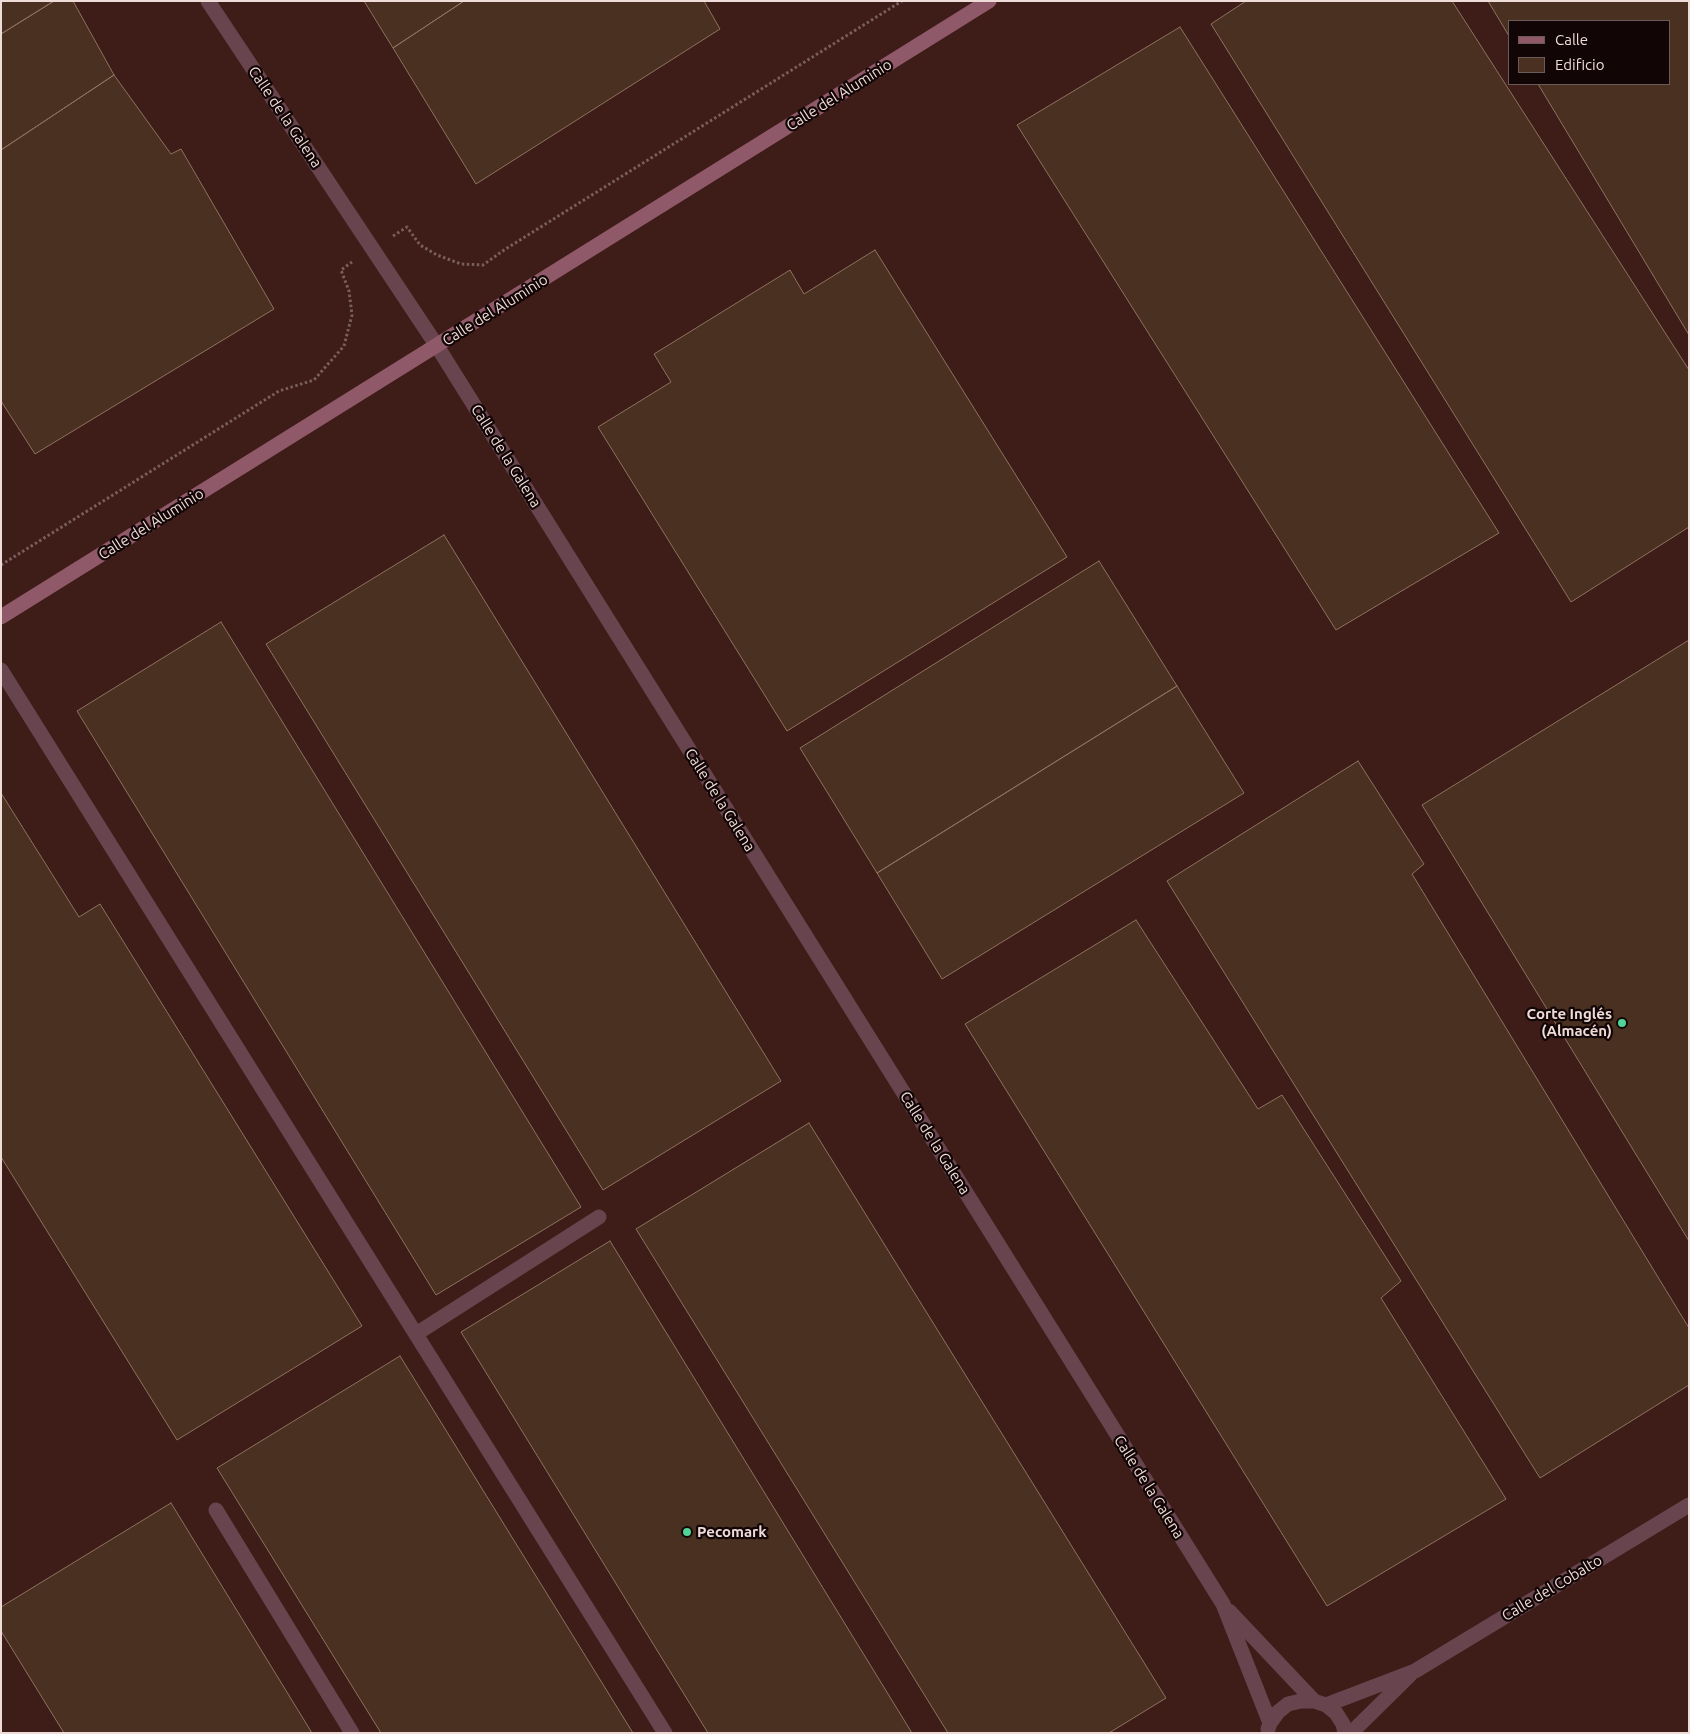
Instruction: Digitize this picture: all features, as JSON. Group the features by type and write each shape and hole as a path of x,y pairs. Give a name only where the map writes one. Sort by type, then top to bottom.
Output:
{"street":[{"name":"Calle de la Galena","path":"208,1 437,346 1223,1604 1268,1728"},
{"name":"Calle del Aluminio","path":"1,617 988,1"},
{"path":"1,670 665,1733"},
{"path":"416,1334 598,1217"},
{"name":"Calle del Cobalto","path":"1268,1728 1278,1712 1288,1704 1301,1701 1320,1703 1415,1671 1689,1505"},
{"path":"216,1510 352,1733"},
{"name":"Calle de la Galena","path":"1223,1604 1320,1703 1336,1713 1343,1724 1345,1733"},
{"name":"Calle del Cobalto","path":"1351,1733 1415,1671"}],"path":[{"path":"407,227 420,244 437,255 461,264 483,265 902,1"},
{"path":"1,565 279,391 314,380 344,346 352,316 349,291 341,270"}],"shaded area":[{"path":"1,1 1689,1 1689,1733 1,1733"}],"building":[{"path":"1,1 54,1 1,34"},
{"path":"54,1 73,1 114,75 1,150 1,34"},
{"path":"364,1 464,1 393,48"},
{"path":"464,1 704,1 720,29 476,184 393,48"},
{"path":"1246,1 1452,1 1689,370 1689,527 1571,602 1211,24"},
{"path":"1488,1 1689,1 1689,335 1539,85 1670,85 1670,20 1508,20 1508,34"},
{"path":"1180,27 1499,533 1336,630 1017,125"},
{"path":"114,75 171,154 181,149 274,309 35,454 1,401 1,150"},
{"path":"875,250 1067,557 787,731 598,427 671,382 654,354 790,270 804,294"},
{"path":"444,535 781,1081 603,1190 266,644"},
{"path":"1099,561 1177,686 877,873 800,748"},
{"path":"221,622 581,1207 436,1295 77,711"},
{"name":"Corte Inglés (Almacén)","path":"1689,640 1689,1241 1422,805"},
{"path":"1177,686 1244,793 942,979 877,873"},
{"path":"1358,761 1424,864 1412,874 1689,1328 1689,1385 1540,1478 1167,881"},
{"path":"1,793 79,917 100,904 362,1326 177,1440 1,1157"},
{"path":"1136,920 1258,1109 1282,1095 1401,1281 1381,1298 1506,1499 1327,1606 965,1024"},
{"path":"809,1123 1166,1698 1109,1733 948,1733 636,1229"},
{"name":"Pecomark","path":"610,1241 912,1733 708,1733 461,1332"},
{"path":"400,1356 633,1733 381,1733 217,1468"},
{"path":"171,1503 312,1733 64,1733 1,1631 1,1607"}],"place":[{"name":"Corte Inglés (Almacén)","path":"1622,1023"},
{"name":"Pecomark","path":"687,1532"}]}
